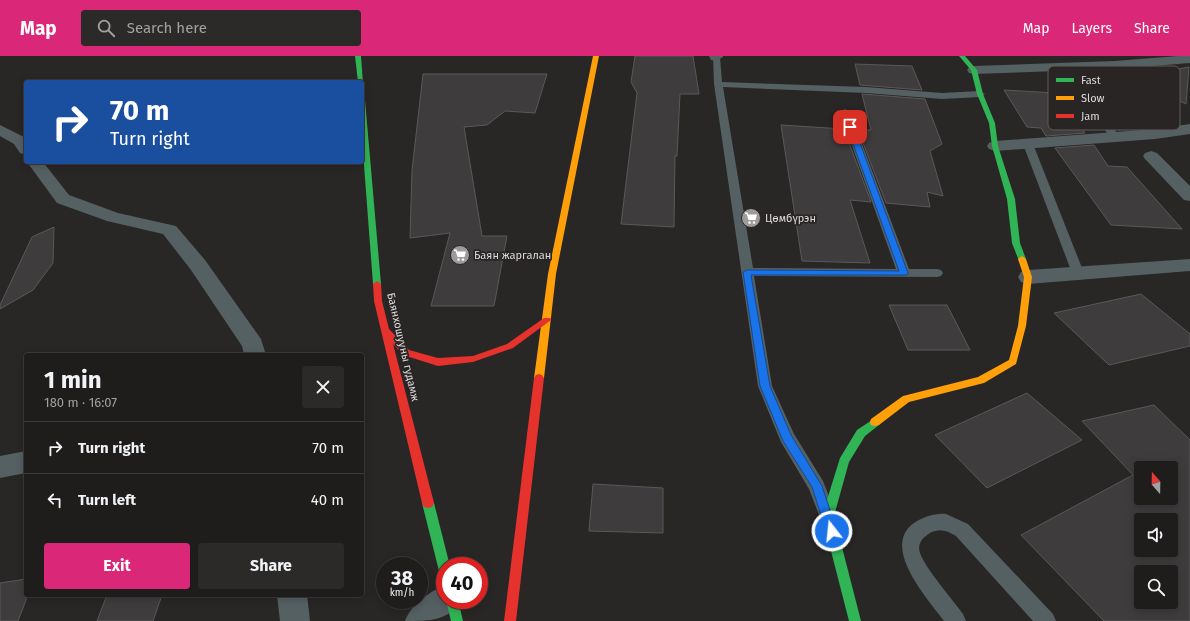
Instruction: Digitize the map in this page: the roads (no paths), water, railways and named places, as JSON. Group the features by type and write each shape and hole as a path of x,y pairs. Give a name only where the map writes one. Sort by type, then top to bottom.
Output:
{"street":[{"path":"358,56 360,80"},
{"path":"510,621 552,274 596,56"},
{"path":"855,621 828,516 844,461 861,433 906,399 981,380 1013,362 1022,326 1028,277 1016,243 1011,199 996,146 992,123 980,94 974,70 962,56"},
{"path":"1087,66 1190,59"},
{"path":"974,70 1048,67"},
{"name":"Баянхошууны гудамж","path":"364,125 378,301 442,557"},
{"path":"996,146 1115,138 1190,129"},
{"path":"1,131 20,141 24,147"},
{"path":"1151,156 1190,196"},
{"path":"37,164 63,199 113,217 169,230 198,265 253,345 255,353"},
{"path":"1028,277 1190,264"},
{"path":"386,330 406,353 438,362 473,359 510,346 547,320"},
{"path":"0,467 24,462"},
{"path":"292,597 295,621"},
{"path":"420,621 436,608"},
{"path":"454,609 457,621"}],"lane":[{"path":"716,56 718,84 765,386 787,438 817,486 828,516"},
{"path":"718,84 866,90 942,96 980,94"},
{"path":"845,112 904,273"},
{"path":"1110,130 1115,138"},
{"path":"1028,144 1078,273"},
{"path":"747,272 936,273"},
{"path":"956,621 911,555 911,541 917,530 938,521 950,522 962,530 1046,621"}],"place":[{"name":"Цөмбүрэн","path":"751,218"},
{"name":"Баян жаргалан","path":"460,255"}]}
